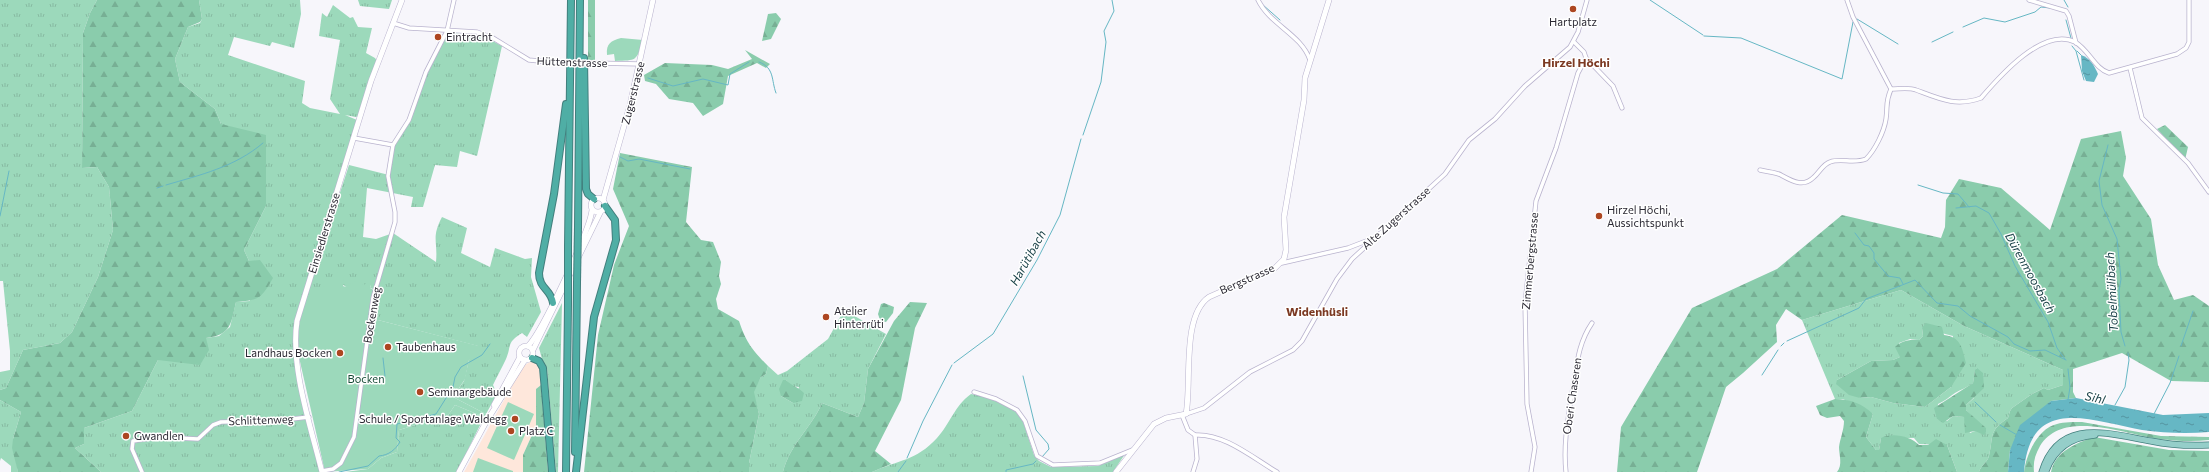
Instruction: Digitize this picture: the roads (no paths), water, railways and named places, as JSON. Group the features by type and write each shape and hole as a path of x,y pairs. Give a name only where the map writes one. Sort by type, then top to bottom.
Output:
{"highway":[{"path":"566,472 571,0"},
{"path":"576,472 594,317 615,244 616,221 600,201 588,194 586,189 586,125 580,0"},
{"path":"576,472 580,0"},
{"path":"553,302 550,295 540,283 539,270 558,174 570,70"},
{"path":"528,359 539,361 543,368 552,472"}],"main road":[{"path":"2042,472 2047,458 2055,448 2074,436 2086,432 2101,431 2178,445 2209,445"},
{"path":"2046,472 2058,451 2075,439 2097,435 2133,438"}],"street":[{"name":"Einsiedlerstrasse","path":"322,471 295,355 297,321 371,81 402,0"},
{"name":"Bockenweg","path":"322,471 333,469 341,463 356,431 373,298 395,222 395,212 388,176 389,160 393,145 409,120 426,72 447,31 454,0"},
{"name":"Zugerstrasse","path":"486,422 533,350 572,273 600,213 600,201 626,120 640,64 653,0"},
{"path":"1258,0 1266,12 1304,46 1310,60"},
{"name":"Bergstrasse","path":"1184,414 1189,350 1196,314 1201,304 1209,297 1282,263 1286,250 1284,217 1304,100 1304,81 1329,0"},
{"name":"Alte Zugerstrasse","path":"1184,414 1196,411 1211,404 1257,367 1293,350 1302,341 1337,279 1352,259 1445,174 1469,140 1495,119 1525,86 1565,52 1574,42 1587,0"},
{"path":"1847,0 1853,17 1891,89"},
{"path":"2029,0 2066,11 2070,16 2076,43"},
{"path":"1891,89 1916,90 1947,101 1964,102 1975,100 1981,98 2020,57 2044,44 2062,40 2076,43 2106,72 2109,73 2177,54 2186,48 2189,42 2189,0"},
{"name":"Hüttenstrasse","path":"393,23 409,28 482,34 530,60 560,63 640,64"},
{"path":"1574,42 1584,52 1586,58 1613,86 1622,108"},
{"path":"1304,46 1314,46"},
{"name":"Zimmerbergstrasse","path":"1530,472 1535,447 1527,404 1525,304 1536,201 1556,148 1578,73 1586,58"},
{"path":"2130,68 2142,118 2188,163 2209,192"},
{"path":"1760,170 1782,175 1785,179 1800,184 1813,179 1827,163 1831,161 1856,161 1866,159 1883,129 1886,119 1885,101 1891,89"},
{"path":"354,138 393,145"},
{"name":"Zugerstrasse","path":"459,472 520,357 520,349 528,346 553,302 580,243 592,210 591,203 600,201"},
{"path":"592,210 600,213"},
{"path":"1282,263 1348,248 1375,238"},
{"name":"Oberi Chaseren","path":"1566,472 1566,426 1575,367 1580,343 1592,323"},
{"path":"528,346 533,350"},
{"path":"520,357 528,359"},
{"path":"974,392 996,399 1018,410 1026,421 1037,456 1053,466 1100,463 1132,450"},
{"path":"1116,472 1154,424 1166,418 1184,414 1188,430 1195,435 1205,434 1222,440 1277,472"},
{"name":"Schlittenweg","path":"142,472 132,449 133,441 151,438 198,439 213,425 221,422 274,421 309,417"},
{"path":"1193,472 1197,459 1195,435"}],"water":[{"path":"2081,55 2089,60 2098,74 2094,82 2086,81 2082,71"},
{"path":"2076,398 2163,415 2209,413 2209,432 2159,432 2084,419 2066,418 2051,422 2038,431 2029,447 2024,472 2008,472 2010,450 2020,425 2051,401"}],"waterway":[{"path":"1083,135 1101,82 1106,42 1104,31 1114,11 1112,0"},
{"path":"1650,0 1703,35"},
{"path":"2064,0 2068,7"},
{"path":"1263,5 1280,20"},
{"name":"Tobelmülibach","path":"1963,27 1984,18 2005,22 2035,12 2041,7 2050,8"},
{"name":"Tobelmülibach","path":"1857,19 1898,44"},
{"name":"Tobelmülibach","path":"2066,20 2071,38"},
{"path":"1704,36 1741,38 1842,79 1853,22"},
{"name":"Tobelmülibach","path":"1932,42 1953,32"},
{"name":"Tobelmülibach","path":"2072,46 2076,51 2084,80"},
{"name":"Tobelmülibach","path":"2077,51 2081,55"},
{"path":"648,78 673,86 703,79 728,85 730,74 749,62"},
{"path":"759,62 770,71 776,93"},
{"name":"Harütibach","path":"954,363 993,334 1037,260 1060,215 1081,139"},
{"path":"166,185 204,174 229,164 241,158 263,143"},
{"name":"Tobelmülibach","path":"2108,145 2099,181 2102,205 2117,239 2121,279 2119,291 2121,332 2125,346"},
{"path":"620,157 628,161 639,159 690,169"},
{"path":"0,216 9,171"},
{"name":"Dürenmoosbach","path":"1918,185 1943,193 1958,194 1969,207"},
{"path":"157,188 163,186"},
{"name":"Dürenmoosbach","path":"1956,208 1976,206 1989,213 2001,234 2015,266 2048,322 2057,348 2065,359"},
{"path":"1855,233 1864,245 1869,246 1874,253 1874,259 1888,276 1900,278 1903,284"},
{"path":"1787,341 1859,308 1866,299 1915,280 1937,303 1958,306 1970,316 2008,337 2014,344 2030,351 2045,350 2066,360"},
{"path":"2181,346 2193,311"},
{"path":"1781,346 1784,343"},
{"path":"339,472 368,466 379,456 386,455 394,450 400,442 396,438 397,424 436,414 453,387 455,377 461,367 482,355 490,344"},
{"path":"1762,375 1778,350"},
{"name":"Tobelmülibach","path":"2115,405 2125,387 2129,360 2128,353"},
{"path":"2154,414 2170,383 2179,356"},
{"path":"383,358 385,376"},
{"name":"Harütibach","path":"907,458 923,421 952,365"},
{"path":"2068,369 2070,387 2068,400"},
{"path":"1023,376 1036,430 1048,444 1049,449 1042,457"},
{"path":"1975,402 1996,422"},
{"path":"2000,425 2017,435"},
{"name":"Harütibach","path":"898,472 906,461"},
{"path":"1006,472 1006,470 1033,464 1036,461"}],"place":[{"name":"Hartplatz","path":"1573,9"},
{"name":"Eintracht","path":"438,37"},
{"name":"Hirzel Höchi, Aussichtspunkt","path":"1599,216"},
{"name":"Atelier Hinterrüti","path":"826,317"},
{"name":"Taubenhaus","path":"388,347"},
{"name":"Landhaus Bocken","path":"340,353"},
{"name":"Seminargebäude","path":"420,392"},
{"name":"Schule / Sportanlage Waldegg","path":"515,419"},
{"name":"Platz C","path":"511,431"},
{"name":"Gwandlen","path":"126,436"}],"district":[{"name":"Hirzel Höchi","path":"1576,63"},
{"name":"Widenhüsli","path":"1317,312"}],"park label":[{"name":"Bocken","path":"366,379"}],"water label":[{"name":"Sihl","path":"2095,398"}]}
